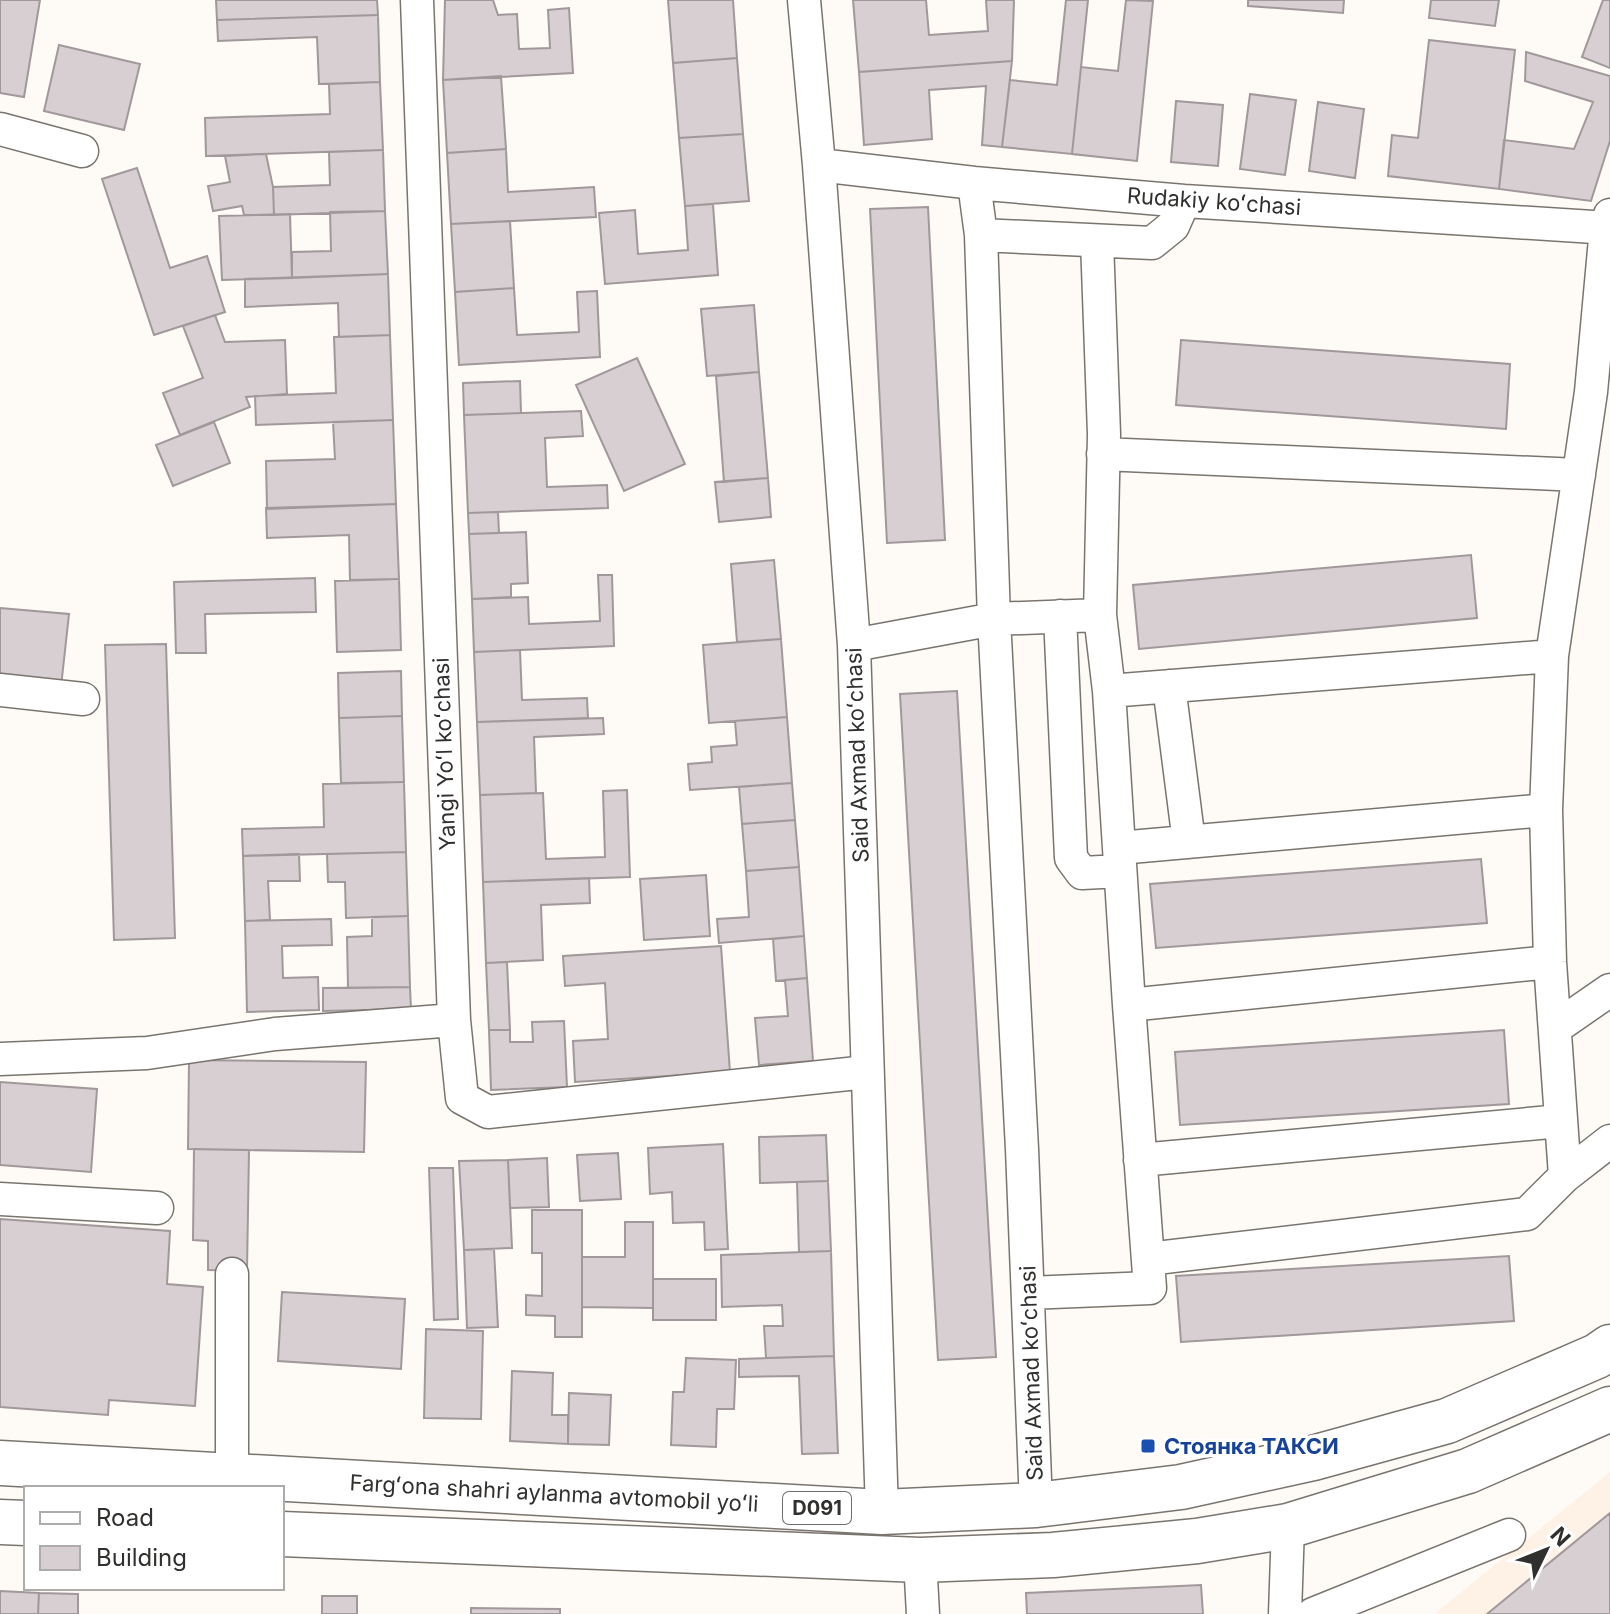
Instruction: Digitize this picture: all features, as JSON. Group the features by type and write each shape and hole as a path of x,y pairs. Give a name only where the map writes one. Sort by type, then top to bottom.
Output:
{"highway":[{"name":"Fargʻona shahri aylanma avtomobil yoʻli","path":"0,1463 882,1512 1036,1505 1181,1487 1313,1458 1447,1421 1597,1356 1610,1347"},
{"name":"D091","path":"284,1534 920,1560 1053,1555 1197,1541 1288,1526 1468,1471 1610,1409"},
{"path":"0,1522 24,1523"}],"street":[{"name":"Yangi Yoʻl koʻchasi","path":"417,0 454,1020 462,1098 488,1112 867,1072"},
{"name":"Said Axmad koʻchasi","path":"804,0 854,645 882,1512"},
{"path":"0,129 82,151"},
{"name":"Rudakiy koʻchasi","path":"819,165 974,183 1184,201 1609,224"},
{"name":"Said Axmad koʻchasi","path":"974,183 981,235 994,619 1022,1149 1036,1505"},
{"path":"981,235 1152,243 1173,226 1184,201"},
{"path":"1565,1176 1550,962 1546,810 1552,656 1579,475 1601,393 1609,224"},
{"path":"1028,1293 1150,1288 1109,691 1100,615 1103,454 1097,241"},
{"path":"1103,454 1579,475"},
{"path":"854,645 994,619 1100,615"},
{"path":"1060,616 1071,858 1082,873 1189,842 1546,810"},
{"path":"1109,691 1552,656"},
{"path":"1169,686 1189,842"},
{"path":"0,690 83,699"},
{"path":"1129,1005 1550,962"},
{"path":"1555,1028 1610,990"},
{"path":"0,1059 147,1053 275,1034 454,1020"},
{"path":"1140,1160 1561,1121"},
{"path":"1148,1259 1527,1214 1565,1176 1610,1141"},
{"path":"0,1199 157,1208"},
{"path":"232,1274 232,1475"},
{"path":"1285,1614 1288,1526"},
{"path":"1313,1614 1509,1535"},
{"path":"920,1560 923,1614"}],"shaded area":[{"path":"1610,1472 1610,1614 1434,1614"}],"building":[{"path":"0,0 40,0 24,97 0,93"},
{"path":"216,0 377,0 378,15 217,20"},
{"path":"445,0 493,0 498,15 517,14 519,49 550,48 548,10 569,8 573,73 443,80"},
{"path":"668,0 733,0 737,58 673,63"},
{"path":"853,0 926,0 929,35 988,31 986,0 1014,0 1012,61 859,72"},
{"path":"1066,0 1088,0 1072,154 1002,147 1010,80 1057,85"},
{"path":"1126,0 1153,1 1137,161 1072,154 1081,67 1118,71"},
{"path":"1248,0 1344,0 1343,13 1248,6"},
{"path":"1431,0 1499,0 1495,26 1429,18"},
{"path":"1603,0 1610,0 1610,68 1582,57"},
{"path":"378,15 380,82 319,84 317,37 218,41 217,20"},
{"path":"1429,40 1515,50 1499,189 1388,176 1392,135 1418,138"},
{"path":"59,45 140,64 124,130 44,111"},
{"path":"1526,52 1610,76 1610,141 1591,201 1499,189 1504,140 1574,149 1593,102 1525,81"},
{"path":"737,58 743,134 679,138 673,63"},
{"path":"1012,61 1002,147 982,145 986,86 929,90 932,139 864,145 859,72"},
{"path":"501,76 506,149 447,153 443,80"},
{"path":"380,82 383,150 206,156 205,118 330,114 329,84"},
{"path":"1250,94 1296,100 1285,175 1240,169"},
{"path":"1176,101 1223,105 1218,166 1171,162"},
{"path":"1318,102 1364,109 1355,178 1309,171"},
{"path":"743,134 749,201 685,206 679,138"},
{"path":"506,149 508,192 594,187 596,217 451,224 447,153"},
{"path":"383,150 385,211 274,215 273,187 330,185 329,152"},
{"path":"266,154 273,187 274,215 244,215 242,206 213,211 208,186 230,182 225,156"},
{"path":"137,168 170,268 207,256 225,312 154,335 102,179"},
{"path":"713,204 718,275 605,284 599,213 635,210 638,254 688,250 685,206"},
{"path":"928,207 945,540 887,543 870,209"},
{"path":"385,211 388,274 292,278 292,252 331,251 330,212"},
{"path":"290,214 292,278 222,280 219,216"},
{"path":"510,221 514,288 455,292 451,224"},
{"path":"388,274 390,335 339,337 338,303 245,307 245,279"},
{"path":"514,288 517,335 579,332 577,292 597,291 600,357 459,365 455,292"},
{"path":"754,305 759,372 707,376 701,309"},
{"path":"215,315 225,342 285,340 287,394 246,397 250,407 180,435 163,393 203,378 183,326"},
{"path":"390,335 393,420 256,425 255,396 336,393 334,337"},
{"path":"1181,340 1510,364 1506,429 1176,405"},
{"path":"637,358 685,464 624,491 576,385"},
{"path":"759,372 768,478 724,482 716,376"},
{"path":"520,381 521,413 464,415 463,383"},
{"path":"581,411 583,436 545,438 547,487 607,485 608,508 468,513 464,415"},
{"path":"393,420 396,504 267,509 266,461 335,459 333,422"},
{"path":"214,422 230,463 173,486 156,445"},
{"path":"768,478 771,517 719,522 715,482"},
{"path":"396,504 399,579 350,580 349,535 267,538 266,508"},
{"path":"498,512 499,533 469,534 468,513"},
{"path":"526,532 528,583 511,584 511,597 472,599 469,534"},
{"path":"1471,555 1477,618 1139,649 1133,585"},
{"path":"774,560 781,639 737,642 731,564"},
{"path":"598,575 612,575 614,646 474,652 472,599 528,597 529,624 600,621"},
{"path":"315,578 316,612 205,614 206,653 176,653 174,582"},
{"path":"399,579 401,650 337,652 335,581"},
{"path":"0,608 69,614 61,687 0,681"},
{"path":"781,639 787,717 709,723 703,645"},
{"path":"166,644 175,938 114,940 105,645"},
{"path":"520,650 522,700 587,698 588,718 477,722 474,652"},
{"path":"401,671 402,716 339,718 338,673"},
{"path":"957,691 996,1357 938,1360 900,694"},
{"path":"402,716 404,782 341,783 339,718"},
{"path":"787,717 792,783 690,790 688,764 712,762 711,747 737,745 735,721"},
{"path":"603,718 604,734 534,737 536,793 480,795 477,722"},
{"path":"404,782 406,852 243,856 242,829 324,827 323,784"},
{"path":"792,783 795,820 742,824 739,787"},
{"path":"627,790 630,877 483,882 480,795 543,793 546,859 605,857 603,791"},
{"path":"795,820 799,867 746,871 742,824"},
{"path":"406,852 408,916 346,918 345,882 328,882 327,854"},
{"path":"299,854 300,881 268,881 270,920 245,921 243,856"},
{"path":"1481,859 1487,923 1156,948 1150,884"},
{"path":"799,867 804,936 719,943 717,919 749,917 746,871"},
{"path":"706,875 710,936 644,940 640,879"},
{"path":"589,878 590,903 541,905 543,960 486,963 483,882"},
{"path":"408,916 410,987 348,988 347,937 372,936 372,917"},
{"path":"331,919 332,945 282,946 283,978 318,977 319,1010 247,1012 245,921"},
{"path":"804,936 807,978 776,981 773,939"},
{"path":"721,946 730,1072 575,1082 573,1041 608,1039 605,983 565,986 563,956"},
{"path":"507,962 510,1030 489,1030 486,963"},
{"path":"807,978 813,1061 759,1065 755,1018 788,1016 785,980"},
{"path":"410,987 411,1009 323,1011 323,988"},
{"path":"564,1021 567,1087 491,1090 489,1030 510,1030 510,1042 533,1042 532,1022"},
{"path":"1504,1030 1509,1104 1180,1125 1175,1052"},
{"path":"189,1060 366,1062 364,1152 188,1149"},
{"path":"0,1082 97,1089 91,1172 0,1165"},
{"path":"826,1135 828,1181 760,1183 759,1137"},
{"path":"723,1144 728,1249 705,1250 704,1222 673,1223 672,1192 650,1194 648,1148"},
{"path":"194,1149 249,1150 247,1271 208,1270 208,1241 193,1240"},
{"path":"618,1153 621,1199 580,1201 577,1155"},
{"path":"547,1158 549,1207 510,1208 508,1160"},
{"path":"508,1160 512,1248 464,1250 459,1161"},
{"path":"429,1168 453,1168 458,1319 434,1320"},
{"path":"828,1181 831,1251 799,1252 797,1182"},
{"path":"532,1210 582,1210 582,1337 555,1337 555,1316 526,1315 526,1295 542,1296 542,1253 532,1253"},
{"path":"0,1219 170,1231 167,1284 203,1287 195,1406 109,1400 108,1415 0,1407"},
{"path":"625,1222 653,1222 653,1308 582,1307 582,1257 625,1257"},
{"path":"494,1249 498,1327 467,1328 464,1250"},
{"path":"831,1251 834,1356 766,1358 764,1326 783,1326 782,1305 722,1307 721,1255"},
{"path":"1509,1256 1514,1321 1181,1342 1176,1276"},
{"path":"653,1279 716,1279 716,1320 653,1320"},
{"path":"282,1292 405,1299 401,1369 278,1361"},
{"path":"426,1329 483,1331 481,1419 424,1418"},
{"path":"834,1356 838,1453 802,1454 799,1376 739,1377 739,1359"},
{"path":"686,1358 736,1360 734,1409 717,1409 716,1447 671,1445 673,1392 684,1392"},
{"path":"512,1371 553,1373 552,1415 568,1415 568,1444 510,1441"},
{"path":"569,1393 611,1395 609,1445 568,1444"},
{"path":"1610,1513 1610,1614 1487,1614"},
{"path":"1201,1585 1203,1614 1027,1614 1026,1593"},
{"path":"0,1591 39,1593 38,1614 0,1614"},
{"path":"39,1593 78,1594 78,1614 38,1614"},
{"path":"322,1596 357,1596 357,1614 322,1614"},
{"path":"471,1608 560,1609 560,1614 471,1614"}],"place":[{"name":"Стоянка ТАКСИ","path":"1148,1446"}]}
